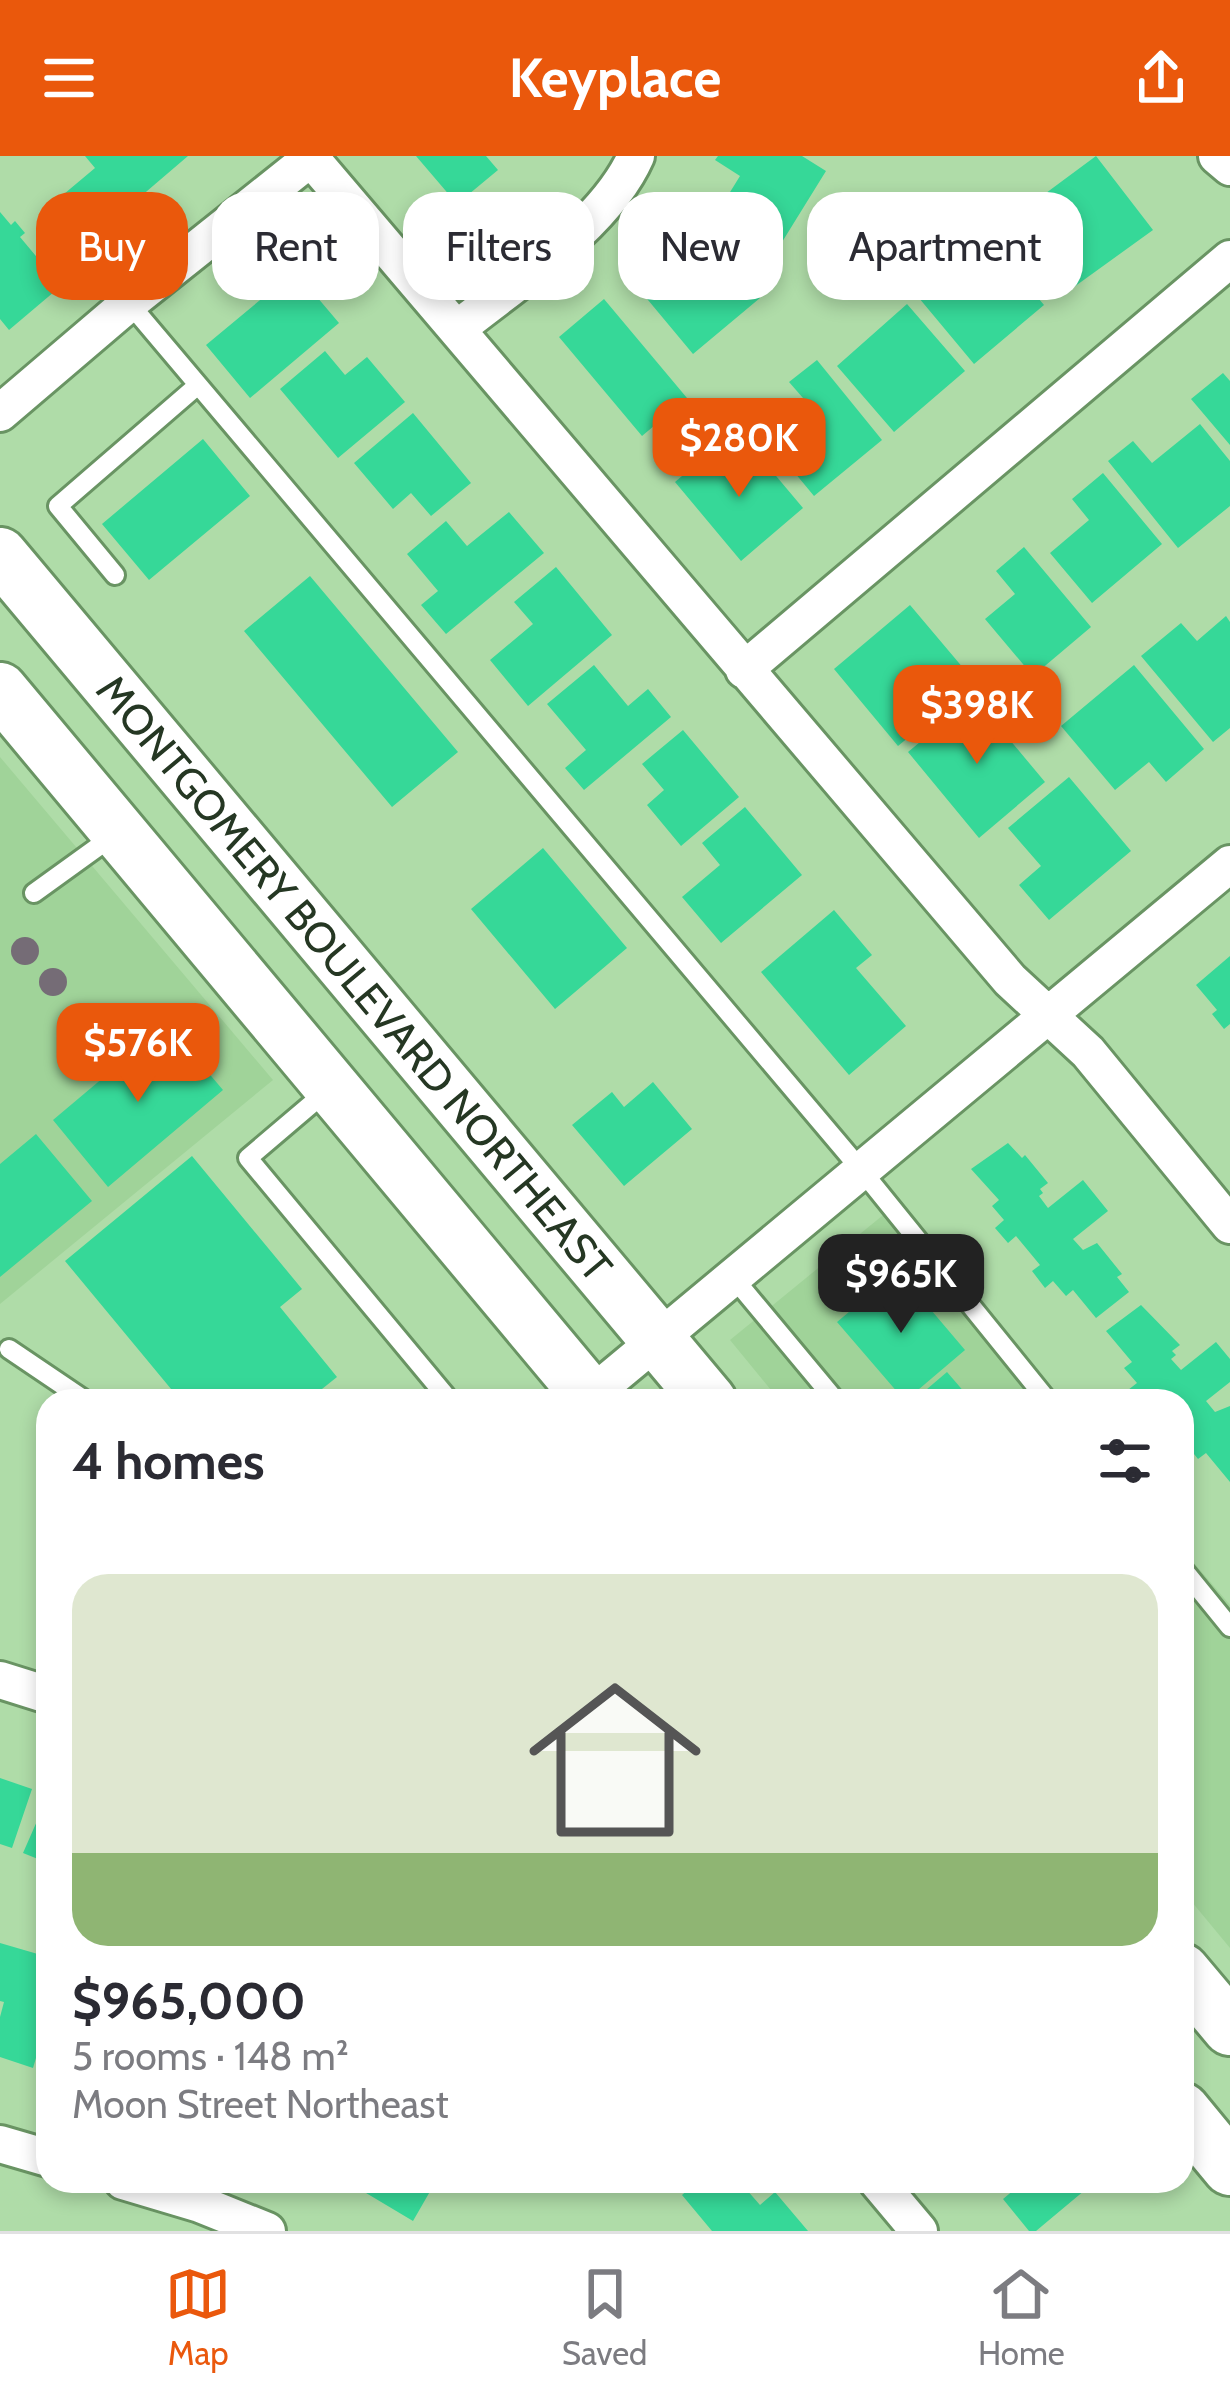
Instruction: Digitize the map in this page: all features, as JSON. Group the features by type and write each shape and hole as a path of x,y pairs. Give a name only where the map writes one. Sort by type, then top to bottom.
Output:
{"main road":[{"name":"MONTGOMERY BOULEVARD NORTHEAST","path":"0,555 699,1389"},
{"name":"MONTGOMERY BOULEVARD NORTHEAST","path":"0,690 581,1389"},
{"path":"1194,1985 1230,2028"},
{"path":"1194,2124 1230,2168"}],"street":[{"path":"457,329 579,230 610,198 636,156"},
{"path":"1217,156 1230,167"},
{"path":"0,413 310,157 1010,980 1088,1052 1230,1225"},
{"path":"744,670 1230,260"},
{"path":"600,1389 1230,864"},
{"path":"0,1680 36,1691"},
{"path":"0,2144 36,2154"},
{"path":"163,2193 267,2231"},
{"path":"887,2193 919,2231"}],"lane":[{"path":"129,304 862,1171 1038,1389"},
{"path":"115,574 58,506 198,386"},
{"path":"34,893 119,832"},
{"path":"332,1087 248,1158 441,1389"},
{"path":"733,1276 826,1389"},
{"path":"9,1349 68,1389"},
{"path":"1194,1583 1230,1627"}],"shaded area":[{"path":"0,757 273,1080 0,1304"},
{"path":"893,1207 1047,1389 770,1389 730,1340"},
{"path":"1194,1563 1230,1605 1230,1948 1194,1904"}],"building":[{"path":"85,156 188,156 146,192 66,192 95,168"},
{"path":"416,156 486,156 498,170 471,192 447,192"},
{"path":"718,156 802,156 826,171 813,192 807,192 807,202 783,240 783,192 730,192 740,176 715,160"},
{"path":"1096,156 1153,230 1083,281 1083,192 1047,192"},
{"path":"0,212 25,233 20,237 36,256 36,300 44,300 9,330 0,319"},
{"path":"604,299 687,398 642,436 559,337"},
{"path":"260,300 320,300 339,323 250,398 206,345"},
{"path":"648,300 758,300 693,354"},
{"path":"921,300 1040,300 1044,305 974,364"},
{"path":"907,304 965,371 894,432 837,366"},
{"path":"325,351 345,375 367,357 405,402 338,458 280,389"},
{"path":"817,360 882,440 814,496 780,455 794,443 776,420 803,398 789,382"},
{"path":"1223,373 1230,381 1230,445 1191,399"},
{"path":"413,413 471,483 431,516 411,493 393,509 354,463"},
{"path":"1200,424 1230,461 1230,506 1178,548 1108,461 1133,441 1152,463"},
{"path":"203,439 250,496 149,580 102,524"},
{"path":"717,446 735,468 756,452 803,508 741,561 675,482"},
{"path":"1103,473 1162,544 1092,603 1050,553 1089,520 1072,499"},
{"path":"509,512 544,553 446,634 421,605 438,591 407,554 446,521 467,546"},
{"path":"1024,547 1091,627 1033,676 985,619 1015,594 996,571"},
{"path":"556,567 612,635 528,706 490,660 533,624 514,602"},
{"path":"310,576 458,752 392,807 244,631"},
{"path":"910,605 975,682 898,746 834,669"},
{"path":"1226,616 1230,622 1230,728 1213,742 1141,656 1181,623 1197,641"},
{"path":"594,665 628,706 648,689 671,717 584,790 565,768 586,750 547,704"},
{"path":"1134,665 1204,749 1166,782 1149,762 1115,790 1061,726"},
{"path":"974,697 1045,782 979,838 908,752"},
{"path":"683,730 739,797 681,846 647,805 664,790 642,764"},
{"path":"1069,777 1131,851 1049,920 1019,885 1041,866 1008,828"},
{"path":"745,807 802,875 721,943 682,897 720,865 702,843"},
{"path":"543,848 627,948 555,1009 471,909"},
{"path":"834,910 872,955 856,968 906,1026 849,1075 761,972"},
{"path":"1230,956 1230,1024 1224,1029 1212,1014 1217,1010 1196,985"},
{"path":"167,1024 223,1090 108,1187 53,1120"},
{"path":"653,1082 692,1129 624,1186 572,1125 612,1092 624,1107"},
{"path":"36,1134 92,1201 0,1277 0,1164"},
{"path":"1008,1143 1048,1183 1039,1196 1048,1208 1083,1180 1108,1211 1073,1239 1083,1250 1097,1243 1122,1274 1117,1277 1129,1292 1096,1318 1073,1290 1066,1296 1053,1281 1045,1288 1032,1271 1040,1265 1016,1236 1008,1243 995,1228 1004,1220 992,1206 999,1200 971,1169"},
{"path":"192,1156 302,1289 280,1307 337,1377 322,1389 171,1389 65,1261"},
{"path":"898,1271 965,1350 919,1389 895,1389 837,1322"},
{"path":"1141,1305 1180,1345 1171,1359 1181,1370 1216,1342 1230,1359 1230,1382 1206,1401 1215,1412 1230,1406 1230,1482 1206,1453 1198,1459 1194,1454 1194,1389 1129,1389 1137,1383 1124,1368 1132,1362 1106,1331"},
{"path":"947,1372 962,1389 927,1389"},
{"path":"0,1778 32,1789 12,1848 0,1844"},
{"path":"36,1823 36,1858 23,1853"},
{"path":"0,1943 36,1954 33,2068 0,2057 4,2002 0,2001"},
{"path":"366,2193 429,2193 413,2221"},
{"path":"750,2193 760,2205 776,2193 808,2231 712,2231 682,2195"},
{"path":"1010,2193 1081,2193 1036,2231 1029,2231 1003,2199"}]}
